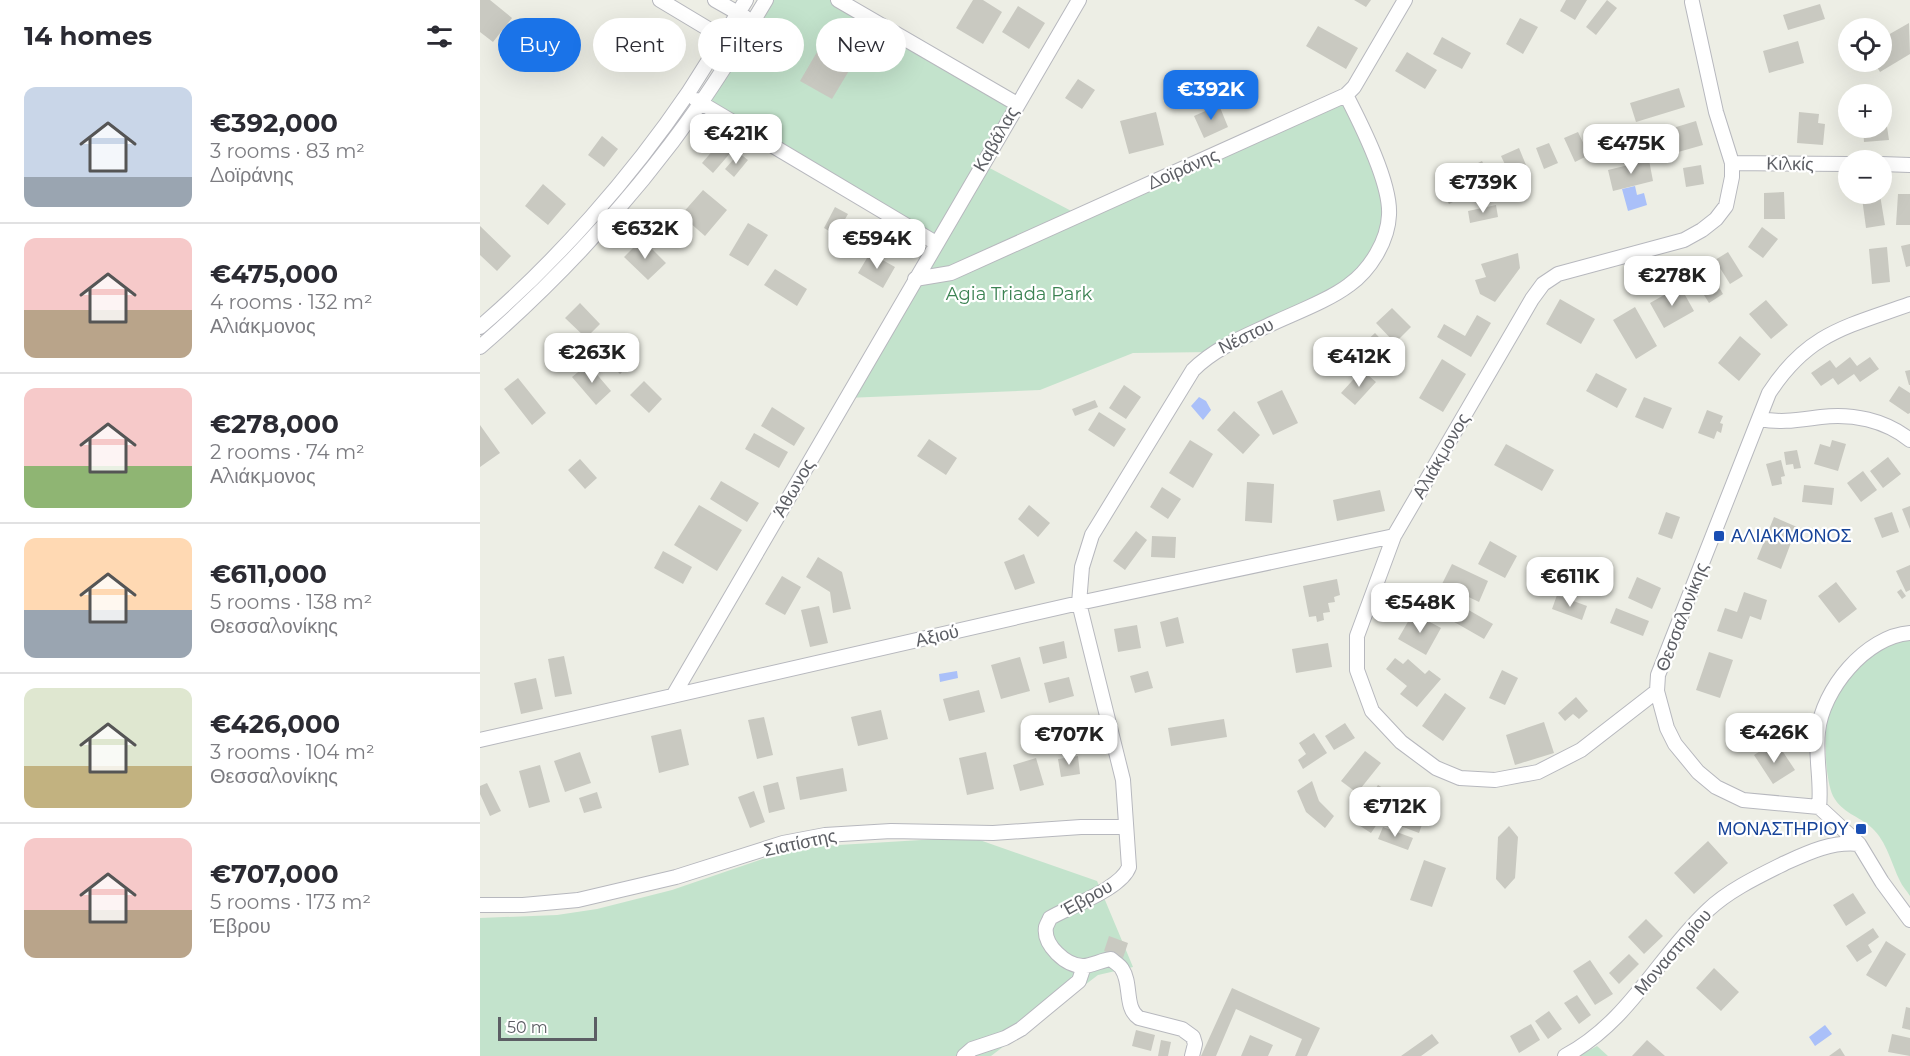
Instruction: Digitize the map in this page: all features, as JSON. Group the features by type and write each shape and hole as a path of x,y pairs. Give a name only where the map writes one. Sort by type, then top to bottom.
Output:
{"street":[{"path":"660,0 698,22"},
{"path":"716,0 746,18"},
{"path":"735,18 746,0"},
{"path":"755,18 766,0"},
{"path":"838,0 1017,104"},
{"name":"Καβάλας","path":"915,279 1079,0"},
{"name":"Δοϊράνης","path":"915,279 951,273 1346,95 1354,87 1405,0"},
{"name":"Αλιάκμονος","path":"1657,691 1581,750 1538,772 1495,780 1460,778 1436,768 1401,742 1372,711 1357,670 1357,636 1394,536 1532,299 1543,284 1558,274 1684,240 1716,219 1726,206 1731,184 1732,163 1716,112 1691,1"},
{"path":"480,327 512,299 630,171 701,72"},
{"path":"480,347 537,295 601,230 701,104 721,72"},
{"path":"687,94 936,243"},
{"name":"Νέστου","path":"1079,603 1082,567 1092,536 1193,370 1214,352 1343,290 1362,273 1381,244 1389,215 1387,198 1369,141 1346,95"},
{"name":"Κιλκίς","path":"1732,163 1838,164"},
{"path":"1892,165 1910,165"},
{"name":"Άθωνος","path":"673,696 915,279"},
{"name":"Θεσσαλονίκης","path":"1819,807 1743,800 1716,787 1698,772 1675,744 1662,716 1657,691 1658,675 1769,393 1781,375 1795,359 1834,331 1910,304"},
{"path":"1759,419 1785,422 1822,417 1854,417 1886,424 1910,440"},
{"name":"Αξιού","path":"480,740 1079,603 1394,536"},
{"name":"Έβρου","path":"1079,603 1123,780 1129,852 1129,867 1126,875 1110,887 1050,918 1046,928 1047,939 1058,955 1071,964 1084,966"},
{"path":"1910,633 1892,636 1872,648 1837,682 1825,705 1818,733 1821,790 1819,807 1859,844 1882,882 1910,920"},
{"name":"Σιατίστης","path":"480,905 523,905 578,900 676,877 783,843 825,835 891,831 993,833 1081,827 1126,827"},
{"name":"Μοναστηρίου","path":"1565,1056 1584,1046 1622,1013 1688,931 1720,900 1764,873 1808,852 1845,842 1859,844"},
{"path":"964,1056 972,1049 1005,1038 1022,1029 1079,981 1084,966 1111,959 1122,968 1133,1014 1139,1018 1188,1032 1195,1044 1192,1056"}],"green space":[{"name":"Agia Triada Park","path":"766,0 839,0 870,18 816,18 816,72 906,72 906,39 1017,104 982,164 1079,215 1346,95 1389,208 1363,273 1214,352 1133,353 1040,390 846,398 936,243 701,103 721,72 804,72 804,18 755,18"},
{"path":"1910,639 1910,896 1901,883 1885,846 1877,834 1841,806 1833,796 1828,779 1826,743 1829,714 1841,689 1850,677 1860,666 1884,648"},
{"path":"971,837 1097,881 1133,967 1098,975 991,1056 480,1056 480,918 557,915 597,909 672,890 780,853 822,846"},
{"path":"1597,1046 1608,1056 1579,1056"}],"water":[{"path":"1635,186 1637,195 1644,193 1647,205 1628,211 1622,189"},
{"path":"1199,397 1206,401 1211,410 1203,420 1191,406"},
{"path":"957,671 958,678 940,682 939,674"},
{"path":"1825,1025 1832,1034 1815,1046 1809,1037"}],"building":[{"path":"480,0 490,0 512,18 498,18 498,36 493,42 480,32"},
{"path":"973,0 983,0 1002,12 983,44 956,28"},
{"path":"1354,0 1371,0 1366,7"},
{"path":"1566,0 1587,0 1575,20 1560,11"},
{"path":"1607,0 1617,8 1596,35 1586,27"},
{"path":"1820,4 1825,19 1788,30 1783,15"},
{"path":"1018,6 1045,23 1029,49 1002,32"},
{"path":"1520,18 1538,27 1523,54 1506,44"},
{"path":"1909,23 1910,54 1892,65 1892,33"},
{"path":"1318,26 1358,48 1346,69 1306,46"},
{"path":"1442,37 1471,53 1462,69 1433,54"},
{"path":"1798,41 1804,63 1769,73 1763,51"},
{"path":"1407,52 1437,70 1425,89 1395,71"},
{"path":"816,54 816,72 848,72 832,99 800,81"},
{"path":"1078,79 1095,90 1082,109 1065,98"},
{"path":"1679,88 1685,107 1636,122 1630,103"},
{"path":"1219,105 1228,127 1204,138 1194,116"},
{"path":"1156,112 1164,145 1129,154 1120,121"},
{"path":"1799,112 1819,114 1818,123 1825,124 1823,145 1797,143"},
{"path":"1696,121 1703,145 1657,158 1650,135"},
{"path":"1578,132 1589,155 1575,162 1564,138"},
{"path":"602,136 618,149 604,167 588,155"},
{"path":"1864,138 1889,138 1889,140 1864,142"},
{"path":"721,141 732,151 713,173 702,163"},
{"path":"1549,143 1558,163 1544,169 1536,148"},
{"path":"1519,148 1526,165 1509,173 1501,156"},
{"path":"739,153 748,160 734,177 725,169"},
{"path":"1649,160 1653,181 1613,191 1608,170"},
{"path":"1482,161 1492,182 1449,204 1439,183"},
{"path":"1701,165 1704,184 1686,187 1683,168"},
{"path":"543,184 566,204 548,225 525,206"},
{"path":"703,190 727,210 705,236 681,215"},
{"path":"1784,192 1785,219 1764,219 1764,193"},
{"path":"1898,194 1910,194 1910,225 1896,225"},
{"path":"1863,204 1882,204 1885,225 1866,228"},
{"path":"1496,205 1498,217 1470,223 1468,211"},
{"path":"835,207 848,214 836,235 824,228"},
{"path":"748,223 768,235 748,266 729,255"},
{"path":"480,226 511,256 497,271 480,255"},
{"path":"1762,227 1778,239 1763,258 1748,247"},
{"path":"642,239 666,263 648,280 624,257"},
{"path":"1910,244 1910,266 1906,267 1901,246"},
{"path":"1887,247 1890,282 1872,284 1869,249"},
{"path":"1728,252 1743,276 1730,284 1715,260"},
{"path":"870,253 895,267 883,288 858,273"},
{"path":"1518,253 1520,268 1495,302 1480,294 1475,280 1486,277 1481,264"},
{"path":"1706,266 1723,294 1709,303 1692,276"},
{"path":"775,269 807,289 797,306 764,285"},
{"path":"1680,286 1694,311 1664,328 1650,303"},
{"path":"1560,299 1595,319 1581,344 1546,324"},
{"path":"1766,300 1788,325 1771,339 1749,314"},
{"path":"580,303 600,324 586,338 565,318"},
{"path":"1635,307 1657,346 1636,359 1613,320"},
{"path":"1392,308 1411,327 1395,343 1376,323"},
{"path":"1477,315 1491,323 1471,357 1437,337 1444,324 1465,336"},
{"path":"1375,333 1394,353 1382,364 1363,344"},
{"path":"1740,336 1761,354 1739,381 1718,363"},
{"path":"615,339 635,359 620,374 600,354"},
{"path":"1850,357 1857,366 1870,357 1879,369 1860,382 1854,374 1838,385 1833,378 1821,386 1811,373 1830,360 1836,368"},
{"path":"1442,359 1466,374 1443,412 1419,398"},
{"path":"588,364 611,391 596,405 572,377"},
{"path":"1362,370 1376,382 1355,405 1341,393"},
{"path":"1910,370 1910,385 1909,385 1905,371"},
{"path":"1596,373 1627,389 1617,408 1586,391"},
{"path":"518,378 546,413 532,425 504,389"},
{"path":"644,381 662,399 649,413 630,395"},
{"path":"1124,385 1141,397 1126,419 1109,408"},
{"path":"1899,386 1910,393 1910,413 1908,414 1889,401"},
{"path":"1282,390 1298,423 1273,435 1257,402"},
{"path":"1644,397 1672,408 1663,429 1635,417"},
{"path":"1095,400 1098,407 1075,416 1072,409"},
{"path":"772,407 805,428 794,446 761,426"},
{"path":"1707,410 1723,416 1720,423 1723,424 1721,433 1717,431 1714,439 1698,433"},
{"path":"1234,411 1260,435 1243,454 1217,430"},
{"path":"1099,412 1126,429 1114,447 1088,430"},
{"path":"480,425 500,453 480,467"},
{"path":"754,433 788,452 779,468 745,449"},
{"path":"929,439 957,458 946,475 917,456"},
{"path":"1190,440 1213,454 1193,488 1169,473"},
{"path":"1832,440 1846,444 1838,471 1814,464 1820,444 1830,447"},
{"path":"1506,444 1554,470 1542,491 1494,465"},
{"path":"1797,450 1801,468 1794,469 1793,464 1786,465 1784,452"},
{"path":"1888,457 1901,474 1883,488 1870,471"},
{"path":"580,459 597,478 585,489 568,470"},
{"path":"1781,460 1785,476 1781,477 1782,484 1772,486 1766,464"},
{"path":"1863,471 1877,490 1861,502 1847,483"},
{"path":"721,481 759,503 747,522 710,499"},
{"path":"1247,482 1274,484 1272,523 1245,521"},
{"path":"1804,485 1834,488 1832,505 1802,502"},
{"path":"1162,487 1181,499 1168,519 1150,507"},
{"path":"1380,490 1385,511 1337,521 1333,500"},
{"path":"699,505 742,530 717,571 674,545"},
{"path":"1029,505 1050,523 1038,537 1018,519"},
{"path":"1910,506 1910,529 1902,509"},
{"path":"1666,512 1680,517 1672,539 1658,534"},
{"path":"1892,512 1899,532 1882,538 1874,518"},
{"path":"1774,517 1797,527 1781,569 1757,559"},
{"path":"1136,531 1147,540 1125,570 1113,561"},
{"path":"1152,536 1176,537 1175,558 1151,557"},
{"path":"1490,541 1517,556 1505,578 1478,564"},
{"path":"663,551 692,567 683,584 654,568"},
{"path":"1024,554 1035,583 1015,590 1004,562"},
{"path":"818,557 842,572 851,609 833,613 830,592 806,577"},
{"path":"1452,564 1488,581 1479,602 1442,584"},
{"path":"1910,565 1910,590 1906,592 1896,571"},
{"path":"782,576 801,587 785,615 765,604"},
{"path":"1637,577 1661,588 1652,609 1628,598"},
{"path":"1337,579 1340,595 1334,597 1335,602 1328,603 1330,612 1323,613 1324,620 1317,622 1316,616 1309,617 1303,586"},
{"path":"1836,582 1857,609 1839,623 1818,596"},
{"path":"1901,589 1906,596 1902,599 1897,592"},
{"path":"1744,592 1767,600 1761,620 1750,616 1742,639 1717,631 1725,608 1737,612"},
{"path":"1557,595 1587,606 1582,620 1552,609"},
{"path":"1444,596 1493,624 1484,639 1435,611"},
{"path":"819,606 828,643 810,647 801,610"},
{"path":"1616,608 1649,621 1643,636 1610,623"},
{"path":"1413,613 1441,628 1426,655 1398,639"},
{"path":"1178,617 1184,643 1166,647 1160,622"},
{"path":"1137,625 1141,648 1118,652 1114,629"},
{"path":"1064,641 1067,658 1043,664 1039,647"},
{"path":"1328,643 1332,667 1296,673 1292,649"},
{"path":"1709,652 1733,660 1720,698 1696,690"},
{"path":"564,656 572,694 555,697 548,659"},
{"path":"1020,657 1030,691 1001,699 991,665"},
{"path":"1395,658 1403,664 1408,659 1425,674 1429,670 1441,679 1417,707 1400,694 1407,686 1386,669"},
{"path":"1502,670 1518,678 1505,705 1489,698"},
{"path":"1148,671 1153,688 1135,693 1130,676"},
{"path":"1069,677 1074,696 1049,703 1044,683"},
{"path":"536,678 543,709 521,714 514,683"},
{"path":"979,690 985,712 949,721 943,699"},
{"path":"1445,693 1466,708 1443,741 1422,726"},
{"path":"1576,697 1588,711 1579,719 1573,714 1565,721 1558,713"},
{"path":"881,710 888,739 858,746 851,717"},
{"path":"764,717 773,755 757,759 748,720"},
{"path":"1224,719 1227,737 1171,746 1168,728"},
{"path":"1544,722 1554,753 1515,765 1506,735"},
{"path":"1345,723 1355,738 1334,750 1325,736"},
{"path":"681,729 689,765 659,773 651,736"},
{"path":"1314,733 1327,753 1303,769 1298,760 1306,754 1299,743"},
{"path":"1770,745 1775,752 1781,749 1795,770 1773,784 1754,755"},
{"path":"1365,751 1381,763 1357,793 1341,781"},
{"path":"580,752 591,783 565,792 554,761"},
{"path":"986,752 994,789 967,795 959,758"},
{"path":"1078,756 1080,774 1061,777 1058,759"},
{"path":"1036,758 1044,785 1020,791 1013,765"},
{"path":"540,765 550,802 529,808 519,771"},
{"path":"843,768 847,791 800,800 796,777"},
{"path":"1312,781 1319,801 1334,816 1325,828 1306,812 1297,791"},
{"path":"778,782 785,809 769,813 763,786"},
{"path":"487,783 501,811 490,816 480,794 480,786"},
{"path":"1378,785 1396,796 1371,833 1354,822"},
{"path":"754,791 765,822 750,828 738,797"},
{"path":"597,792 602,808 584,813 579,798"},
{"path":"1408,798 1429,805 1419,833 1398,825"},
{"path":"1509,826 1518,837 1515,878 1505,889 1496,879 1498,837"},
{"path":"1383,827 1413,838 1408,850 1378,839"},
{"path":"1708,841 1728,863 1694,894 1674,873"},
{"path":"1424,860 1446,868 1432,907 1410,900"},
{"path":"1853,893 1866,913 1846,926 1833,905"},
{"path":"1646,919 1663,936 1644,954 1628,937"},
{"path":"1873,928 1879,937 1868,945 1872,952 1857,962 1846,946"},
{"path":"1109,936 1128,943 1123,958 1104,951"},
{"path":"1886,941 1906,954 1886,987 1866,975"},
{"path":"1629,954 1639,964 1619,984 1609,973"},
{"path":"1590,960 1613,994 1595,1005 1573,971"},
{"path":"1714,968 1739,992 1721,1011 1696,988"},
{"path":"1232,988 1320,1028 1307,1056 1295,1056 1302,1039 1236,1009 1216,1056 1201,1056"},
{"path":"1577,995 1591,1015 1579,1024 1564,1003"},
{"path":"1906,1007 1910,1008 1910,1030 1902,1028"},
{"path":"1549,1011 1562,1029 1548,1039 1535,1021"},
{"path":"1531,1024 1540,1040 1519,1053 1510,1036"},
{"path":"1136,1030 1155,1035 1151,1051 1132,1046"},
{"path":"1432,1034 1439,1043 1421,1056 1401,1056"},
{"path":"1892,1034 1910,1038 1910,1056 1888,1052"},
{"path":"1250,1035 1273,1045 1268,1056 1241,1056"},
{"path":"1161,1040 1171,1042 1168,1056 1158,1056"},
{"path":"1647,1040 1665,1056 1632,1056"},
{"path":"1840,1048 1845,1056 1829,1056"}],"place":[{"name":"ΑΛΙΑΚΜΟΝΟΣ","path":"1719,536"},
{"name":"ΜΟΝΑΣΤΗΡΙΟΥ","path":"1861,829"}]}
